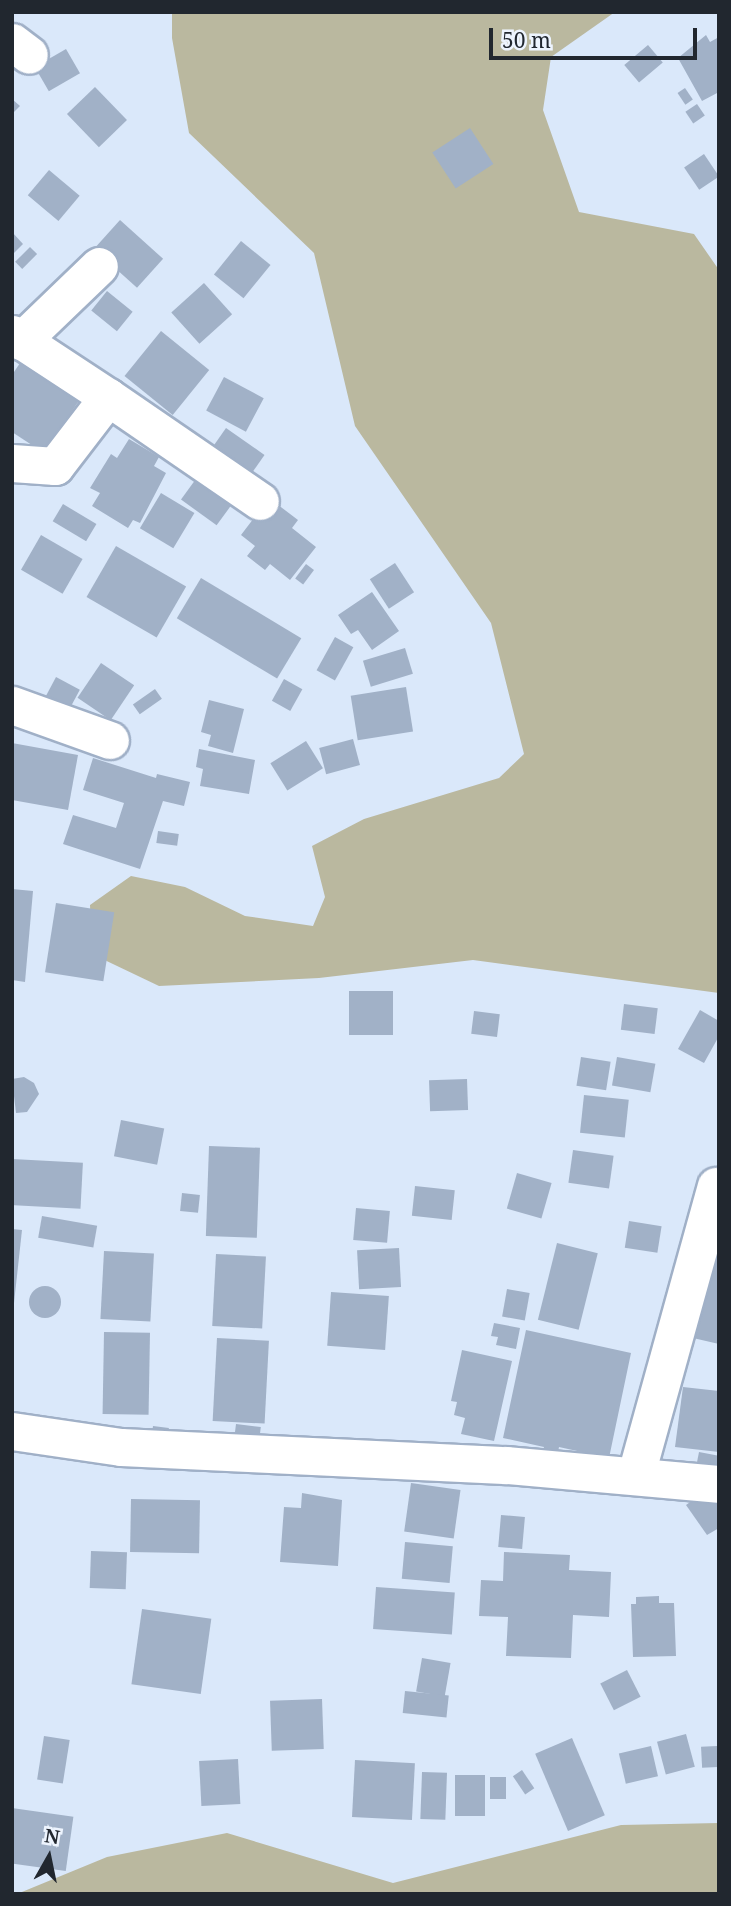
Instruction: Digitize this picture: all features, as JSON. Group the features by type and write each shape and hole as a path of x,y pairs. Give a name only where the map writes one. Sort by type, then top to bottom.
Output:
{"street":[{"path":"99,266 17,338 260,501"},
{"path":"12,463 55,466 108,397"},
{"path":"12,705 110,740"},
{"path":"636,1474 716,1186"},
{"path":"12,1431 121,1447 636,1474 719,1485"}],"shaded area":[{"path":"172,12 615,12 551,57 543,110 579,212 694,234 719,270 719,993 473,960 319,978 159,986 92,954 90,905 131,876 185,887 245,916 313,926 325,897 312,846 364,819 499,778 524,754 491,623 355,426 314,253 189,133 172,38"},
{"path":"719,1823 719,1894 17,1894 107,1857 227,1833 393,1883 621,1825"}],"building":[{"path":"706,35 710,42 719,37 719,92 702,101 678,58"},
{"path":"648,45 663,63 639,83 624,65"},
{"path":"66,49 80,73 49,91 35,67"},
{"path":"95,87 127,120 99,147 67,114"},
{"path":"685,88 693,100 685,105 678,93"},
{"path":"12,99 20,106 12,114"},
{"path":"697,104 705,116 693,123 685,112"},
{"path":"470,128 493,164 456,189 432,153"},
{"path":"704,154 719,176 699,190 684,167"},
{"path":"49,170 80,196 58,221 28,195"},
{"path":"120,220 163,259 137,288 94,249"},
{"path":"12,232 23,244 12,255"},
{"path":"241,241 271,265 243,298 214,274"},
{"path":"30,247 37,254 22,269 15,262"},
{"path":"204,283 232,314 199,344 171,312"},
{"path":"107,291 133,312 117,331 91,310"},
{"path":"161,331 209,370 173,415 124,376"},
{"path":"20,363 78,402 44,453 12,432 12,375"},
{"path":"224,377 264,398 246,432 206,411"},
{"path":"226,428 265,455 242,487 204,460"},
{"path":"129,439 159,457 154,466 166,473 140,523 133,520 128,528 92,506 100,493 90,488 111,454 117,458"},
{"path":"201,472 237,498 217,525 181,500"},
{"path":"161,493 194,513 173,548 140,528"},
{"path":"269,498 298,520 292,528 316,547 290,580 270,564 265,570 247,556 255,546 241,535"},
{"path":"63,504 96,524 86,541 53,521"},
{"path":"41,535 83,559 63,594 21,570"},
{"path":"116,546 186,586 157,638 86,597"},
{"path":"395,563 414,592 389,609 370,579"},
{"path":"306,564 314,570 303,584 295,578"},
{"path":"201,578 301,638 277,679 177,618"},
{"path":"372,592 399,631 372,650 358,630 351,634 338,615"},
{"path":"335,637 353,647 335,680 317,670"},
{"path":"405,648 413,674 371,687 363,661"},
{"path":"101,663 134,685 111,720 78,698"},
{"path":"56,677 80,690 70,709 46,696"},
{"path":"284,679 302,689 290,711 272,701"},
{"path":"406,687 413,731 358,740 351,696"},
{"path":"155,689 162,699 140,714 133,704"},
{"path":"209,700 244,709 233,753 208,746 211,735 201,732"},
{"path":"353,739 360,765 326,774 319,748"},
{"path":"306,741 323,768 287,790 270,763"},
{"path":"12,743 78,755 68,810 12,800"},
{"path":"199,749 255,760 249,794 200,786 203,769 196,767"},
{"path":"93,758 156,778 157,774 190,782 184,806 163,801 140,869 63,844 73,815 116,828 124,803 83,790"},
{"path":"158,831 179,834 177,846 156,843"},
{"path":"12,889 33,891 25,982 12,980"},
{"path":"56,903 114,912 103,981 45,972"},
{"path":"349,991 393,991 393,1035 349,1035"},
{"path":"624,1004 658,1008 655,1034 621,1030"},
{"path":"700,1010 719,1021 719,1036 704,1063 678,1049"},
{"path":"474,1011 500,1014 497,1037 471,1034"},
{"path":"581,1057 611,1062 606,1090 576,1086"},
{"path":"617,1057 655,1064 650,1092 612,1086"},
{"path":"24,1077 34,1083 39,1094 27,1112 16,1113 12,1079"},
{"path":"467,1079 468,1110 430,1111 429,1080"},
{"path":"584,1095 629,1100 625,1137 580,1133"},
{"path":"121,1120 164,1128 157,1165 114,1156"},
{"path":"209,1146 260,1148 257,1238 206,1236"},
{"path":"573,1150 614,1156 609,1188 568,1183"},
{"path":"12,1159 83,1163 80,1209 12,1205"},
{"path":"517,1173 552,1183 541,1218 507,1209"},
{"path":"415,1186 455,1190 452,1220 412,1216"},
{"path":"182,1193 200,1195 198,1213 180,1211"},
{"path":"356,1208 390,1211 387,1243 353,1240"},
{"path":"42,1216 97,1226 93,1247 38,1238"},
{"path":"629,1221 662,1226 657,1253 625,1248"},
{"path":"12,1229 22,1230 14,1303 12,1303"},
{"path":"719,1238 719,1344 693,1338"},
{"path":"557,1243 598,1253 579,1330 538,1320"},
{"path":"399,1248 401,1287 359,1289 357,1250"},
{"path":"104,1251 154,1254 150,1322 100,1319"},
{"path":"216,1254 266,1257 262,1329 212,1326"},
{"path":"45,1286 56,1291 61,1302 56,1313 45,1318 34,1313 29,1302 34,1291"},
{"path":"507,1289 530,1293 525,1321 502,1317"},
{"path":"331,1292 389,1296 385,1350 327,1346"},
{"path":"494,1323 520,1328 516,1349 496,1345 498,1337 491,1336"},
{"path":"526,1330 631,1353 609,1458 559,1447 557,1457 542,1454 544,1447 503,1438"},
{"path":"104,1332 150,1333 149,1415 103,1414"},
{"path":"217,1338 269,1341 265,1424 213,1421"},
{"path":"462,1350 512,1361 494,1441 461,1434 465,1418 454,1415 457,1402 451,1401"},
{"path":"683,1387 719,1391 719,1452 675,1447"},
{"path":"236,1424 261,1427 258,1447 234,1444"},
{"path":"153,1426 169,1428 167,1440 152,1438"},
{"path":"699,1452 719,1456 716,1469 697,1465"},
{"path":"411,1483 461,1490 454,1538 404,1532"},
{"path":"710,1488 719,1501 719,1528 707,1535 686,1505"},
{"path":"302,1493 342,1500 338,1566 280,1562 284,1507 301,1508"},
{"path":"131,1499 200,1500 199,1553 130,1552"},
{"path":"501,1515 525,1517 522,1549 498,1547"},
{"path":"405,1542 453,1546 450,1583 402,1579"},
{"path":"91,1551 127,1552 126,1589 90,1588"},
{"path":"504,1552 570,1555 569,1570 611,1572 609,1617 573,1615 571,1658 506,1656 508,1617 479,1616 481,1580 503,1581"},
{"path":"376,1587 455,1593 452,1634 373,1629"},
{"path":"659,1596 659,1603 674,1603 676,1656 633,1657 631,1604 636,1604 636,1597"},
{"path":"142,1609 211,1619 201,1694 131,1684"},
{"path":"422,1658 451,1663 445,1697 416,1691"},
{"path":"627,1670 641,1697 614,1710 600,1684"},
{"path":"405,1691 449,1696 446,1717 403,1713"},
{"path":"322,1699 324,1749 272,1751 270,1701"},
{"path":"686,1734 695,1767 666,1775 657,1742"},
{"path":"44,1736 70,1740 63,1784 37,1779"},
{"path":"572,1738 605,1815 568,1831 535,1754"},
{"path":"651,1746 658,1776 626,1784 619,1753"},
{"path":"717,1746 718,1767 702,1768 701,1747"},
{"path":"238,1759 240,1804 201,1806 199,1761"},
{"path":"355,1760 415,1763 412,1820 352,1817"},
{"path":"522,1770 534,1788 525,1794 513,1776"},
{"path":"422,1772 447,1773 445,1820 420,1819"},
{"path":"455,1775 485,1775 485,1816 455,1816"},
{"path":"490,1777 506,1777 506,1799 490,1799"},
{"path":"12,1808 73,1817 66,1871 12,1864"}]}
